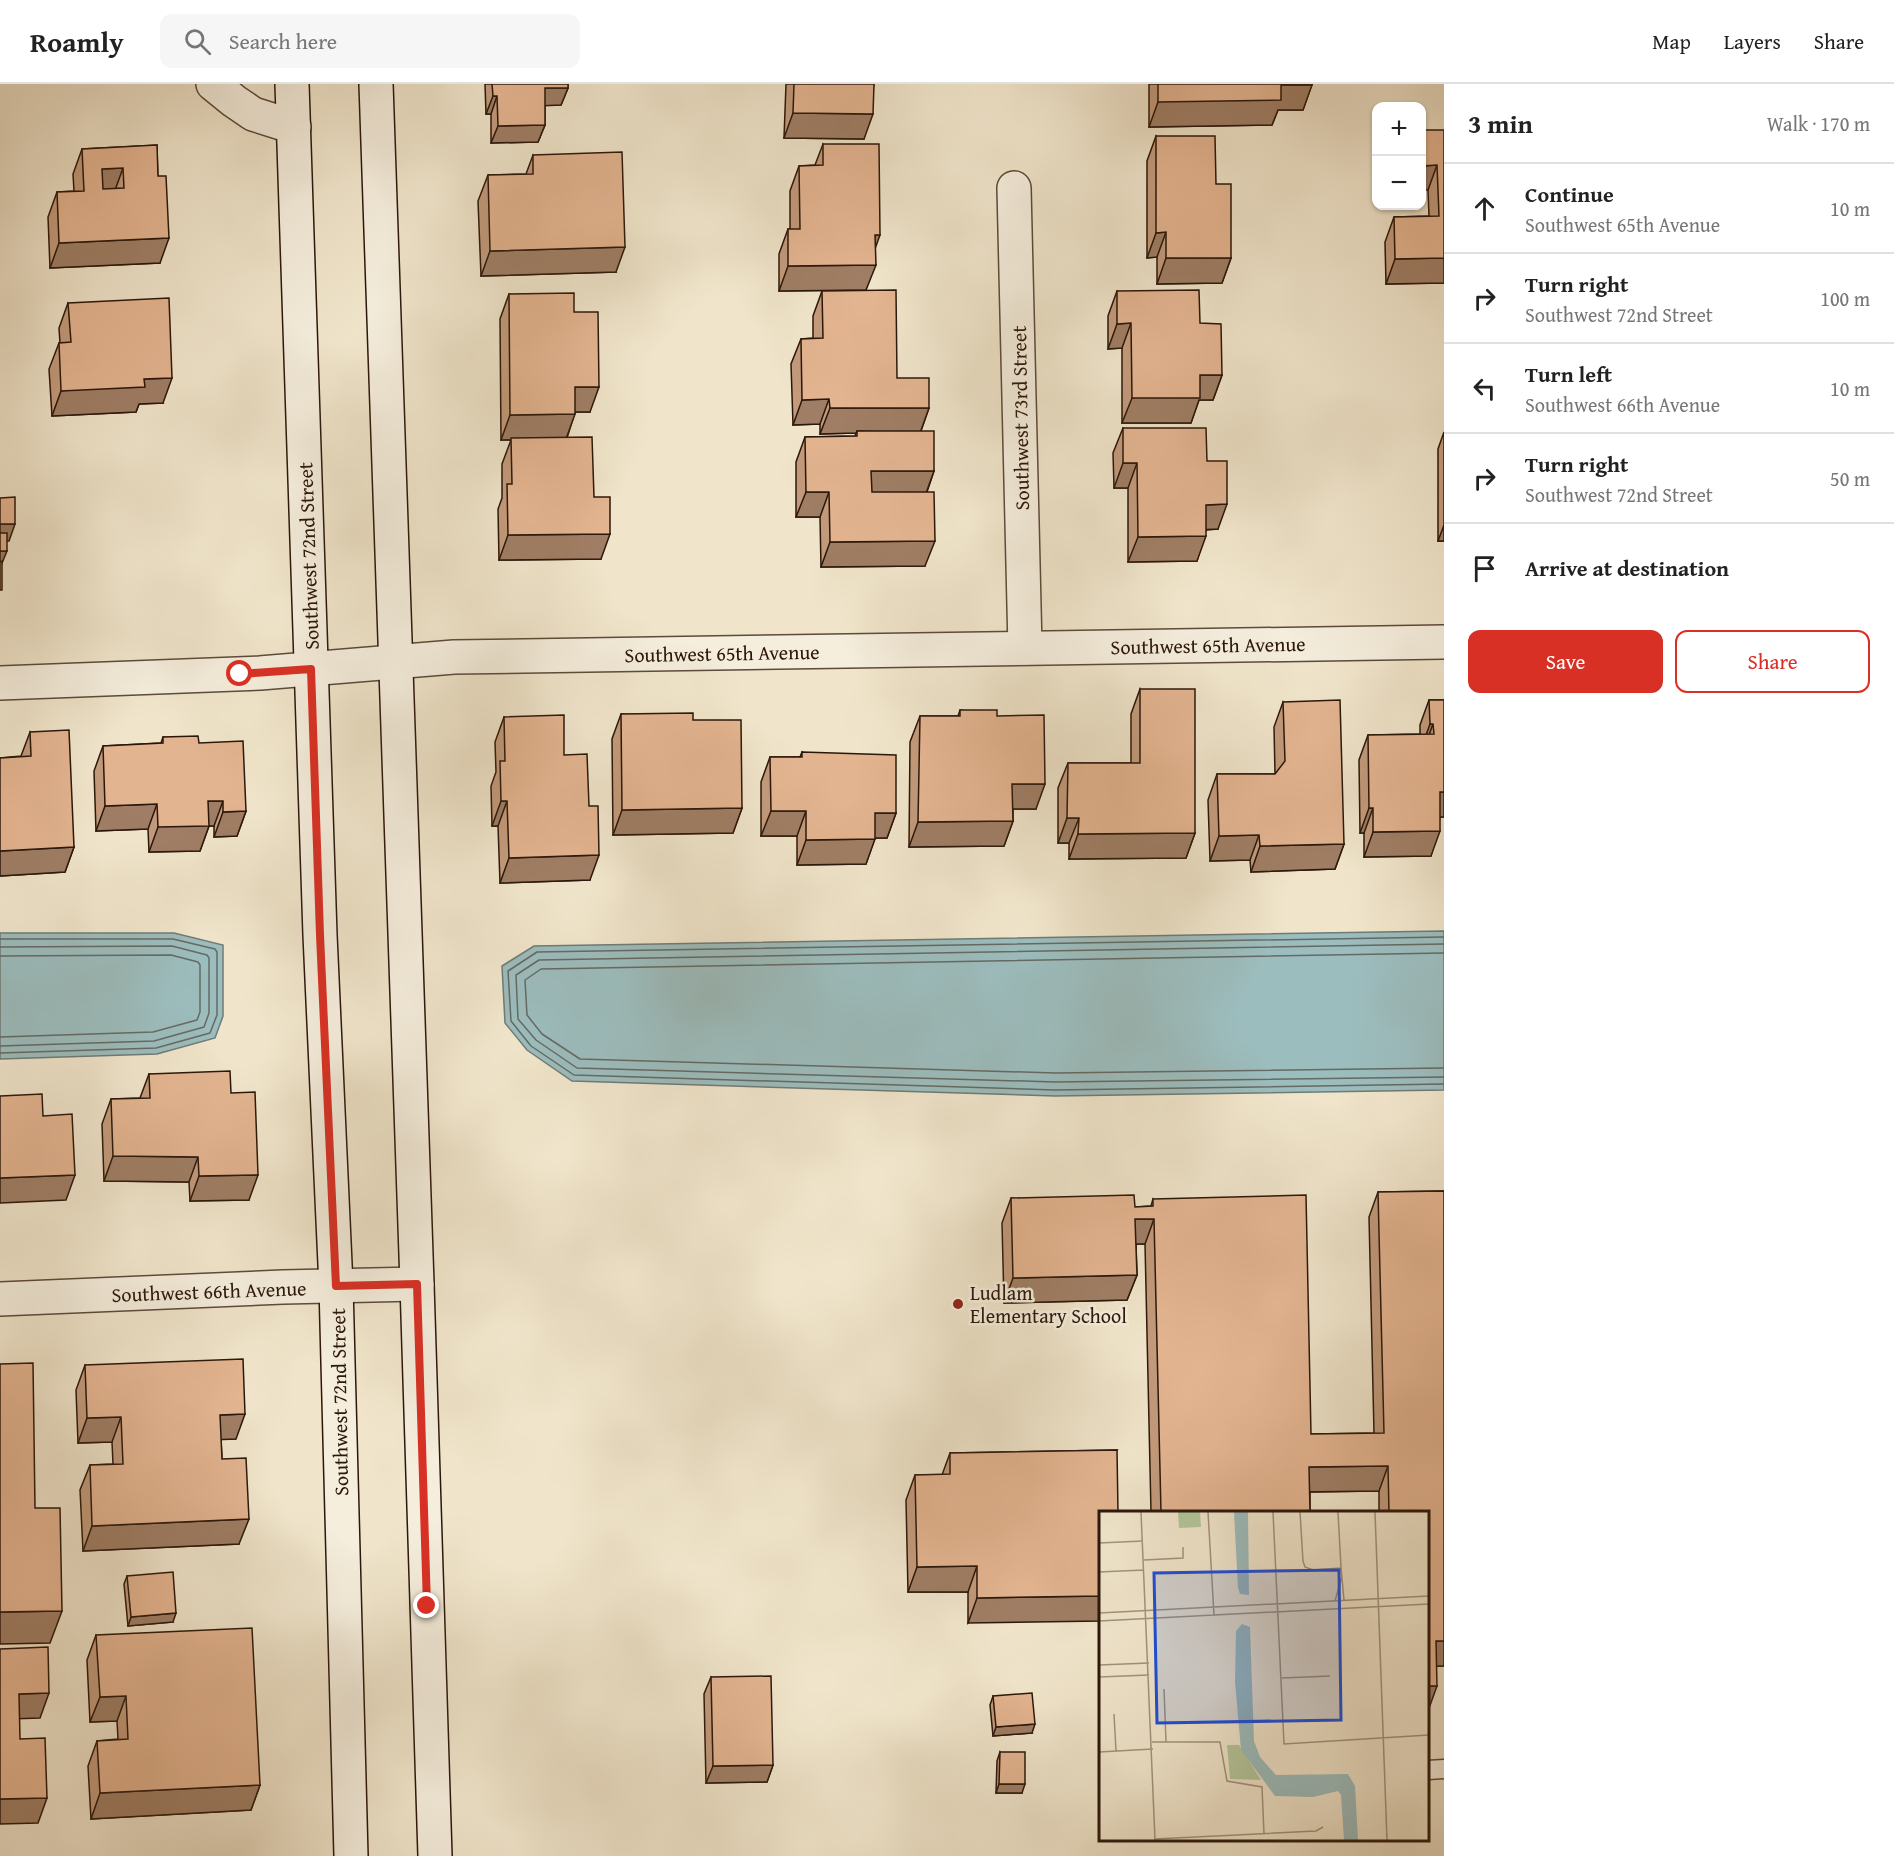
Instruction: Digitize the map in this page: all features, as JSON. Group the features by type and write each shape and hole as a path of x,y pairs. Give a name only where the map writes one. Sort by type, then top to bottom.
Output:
{"main road":[{"path":"213,84 252,114 294,127"},
{"name":"Southwest 72nd Street","path":"292,84 320,947 336,1286 351,1856"},
{"path":"376,84 435,1856"},
{"name":"Southwest 73rd Street","path":"1014,188 1025,648"},
{"name":"Southwest 65th Avenue","path":"0,683 260,673 454,657 1444,642"},
{"name":"Southwest 66th Avenue","path":"0,1299 417,1284"}],"lane":[{"path":"1429,1770 1444,1769"}],"water":[{"path":"1444,931 1444,1090 1055,1096 572,1081 527,1050 505,1023 502,966 534,946"},
{"path":"0,933 174,933 223,945 223,1016 215,1038 157,1054 0,1059"}],"building":[{"path":"492,84 568,84 568,88 545,88 545,125 498,126 497,96 493,96"},
{"path":"794,84 874,84 873,114 793,113"},
{"path":"1158,84 1312,85 1281,85 1281,100 1158,102"},
{"path":"1426,130 1444,130 1444,258 1395,259 1394,217 1439,216 1437,165 1426,166"},
{"path":"1156,136 1215,136 1216,184 1231,184 1231,258 1166,258 1166,232 1156,233"},
{"path":"823,144 879,144 880,235 875,235 876,265 788,266 788,229 800,229 799,166 823,165"},
{"path":"157,145 158,176 166,176 169,238 59,243 57,192 84,191 82,149","holes":["123,168 124,188 103,189 102,169"]},
{"path":"622,152 625,247 490,251 488,175 533,174 533,155"},
{"path":"896,290 897,378 929,378 929,408 830,408 829,399 802,400 801,339 823,338 822,291"},
{"path":"1199,290 1200,323 1221,324 1222,375 1200,375 1200,398 1132,398 1131,323 1117,324 1117,291"},
{"path":"574,293 574,312 598,312 599,387 575,387 575,414 510,415 509,294"},
{"path":"169,298 172,378 144,379 145,387 61,391 59,343 71,342 68,303"},
{"path":"1123,428 1206,428 1207,461 1227,461 1227,504 1206,505 1206,536 1138,537 1137,463 1123,463"},
{"path":"857,431 934,431 934,471 871,471 872,492 934,492 935,541 830,542 829,492 806,492 805,437 857,436"},
{"path":"592,437 594,497 610,497 610,534 508,535 507,484 512,484 511,438"},
{"path":"15,497 15,524 0,524 0,498"},
{"path":"0,533 7,533 7,551 0,551"},
{"path":"2,561 2,590 0,590 0,562"},
{"path":"1140,689 1195,689 1195,833 1078,834 1079,818 1067,818 1068,763 1140,763"},
{"path":"1340,700 1344,844 1260,846 1259,835 1219,836 1217,774 1275,774 1285,761 1283,702"},
{"path":"1429,700 1444,700 1444,792 1440,792 1440,831 1373,832 1373,808 1369,808 1368,735 1434,734 1433,724 1430,724"},
{"path":"960,710 997,710 997,716 1044,715 1045,784 1012,784 1013,821 918,822 920,716 960,716"},
{"path":"693,713 693,720 741,720 742,808 622,810 621,714"},
{"path":"564,715 564,755 587,754 589,806 598,806 599,855 509,858 507,801 501,801 500,761 505,761 504,717"},
{"path":"69,730 74,847 0,851 0,758 31,756 30,732"},
{"path":"198,736 199,743 243,741 246,811 223,812 223,801 208,801 209,826 158,827 157,804 105,806 103,746 163,743 163,737"},
{"path":"802,752 896,755 896,813 875,813 875,839 806,840 806,811 771,811 770,757 802,757"},
{"path":"230,1071 231,1093 255,1092 258,1175 199,1176 198,1157 113,1156 111,1099 150,1098 149,1074"},
{"path":"42,1094 43,1116 72,1114 75,1175 0,1178 0,1096"},
{"path":"1444,1191 1444,1641 1436,1641 1437,1686 1429,1686 1429,1511 1389,1511 1388,1466 1309,1467 1310,1511 1161,1511 1154,1219 1135,1219 1137,1275 1013,1278 1011,1198 1134,1195 1135,1207 1153,1206 1153,1199 1306,1195 1311,1434 1384,1433 1378,1192"},
{"path":"243,1359 245,1414 220,1415 222,1459 246,1458 249,1519 92,1526 90,1465 123,1464 121,1417 87,1418 85,1365"},
{"path":"33,1363 35,1508 60,1508 62,1611 0,1612 0,1364"},
{"path":"1117,1450 1118,1511 1099,1511 1099,1596 977,1598 977,1566 917,1567 915,1475 950,1474 950,1453"},
{"path":"173,1572 176,1613 131,1617 127,1576"},
{"path":"252,1628 260,1785 100,1793 97,1741 128,1739 126,1696 100,1697 96,1635"},
{"path":"48,1647 49,1693 19,1694 20,1739 45,1738 47,1798 0,1799 0,1649"},
{"path":"771,1676 773,1765 713,1766 711,1677"},
{"path":"1032,1693 1035,1724 996,1727 993,1696"},
{"path":"1000,1752 1025,1752 1025,1784 999,1784"}],"place":[{"name":"Ludlam Elementary School","path":"958,1304"}],"route":[{"path":"240,674 311,669 336,1286 417,1284 427,1606"}]}
